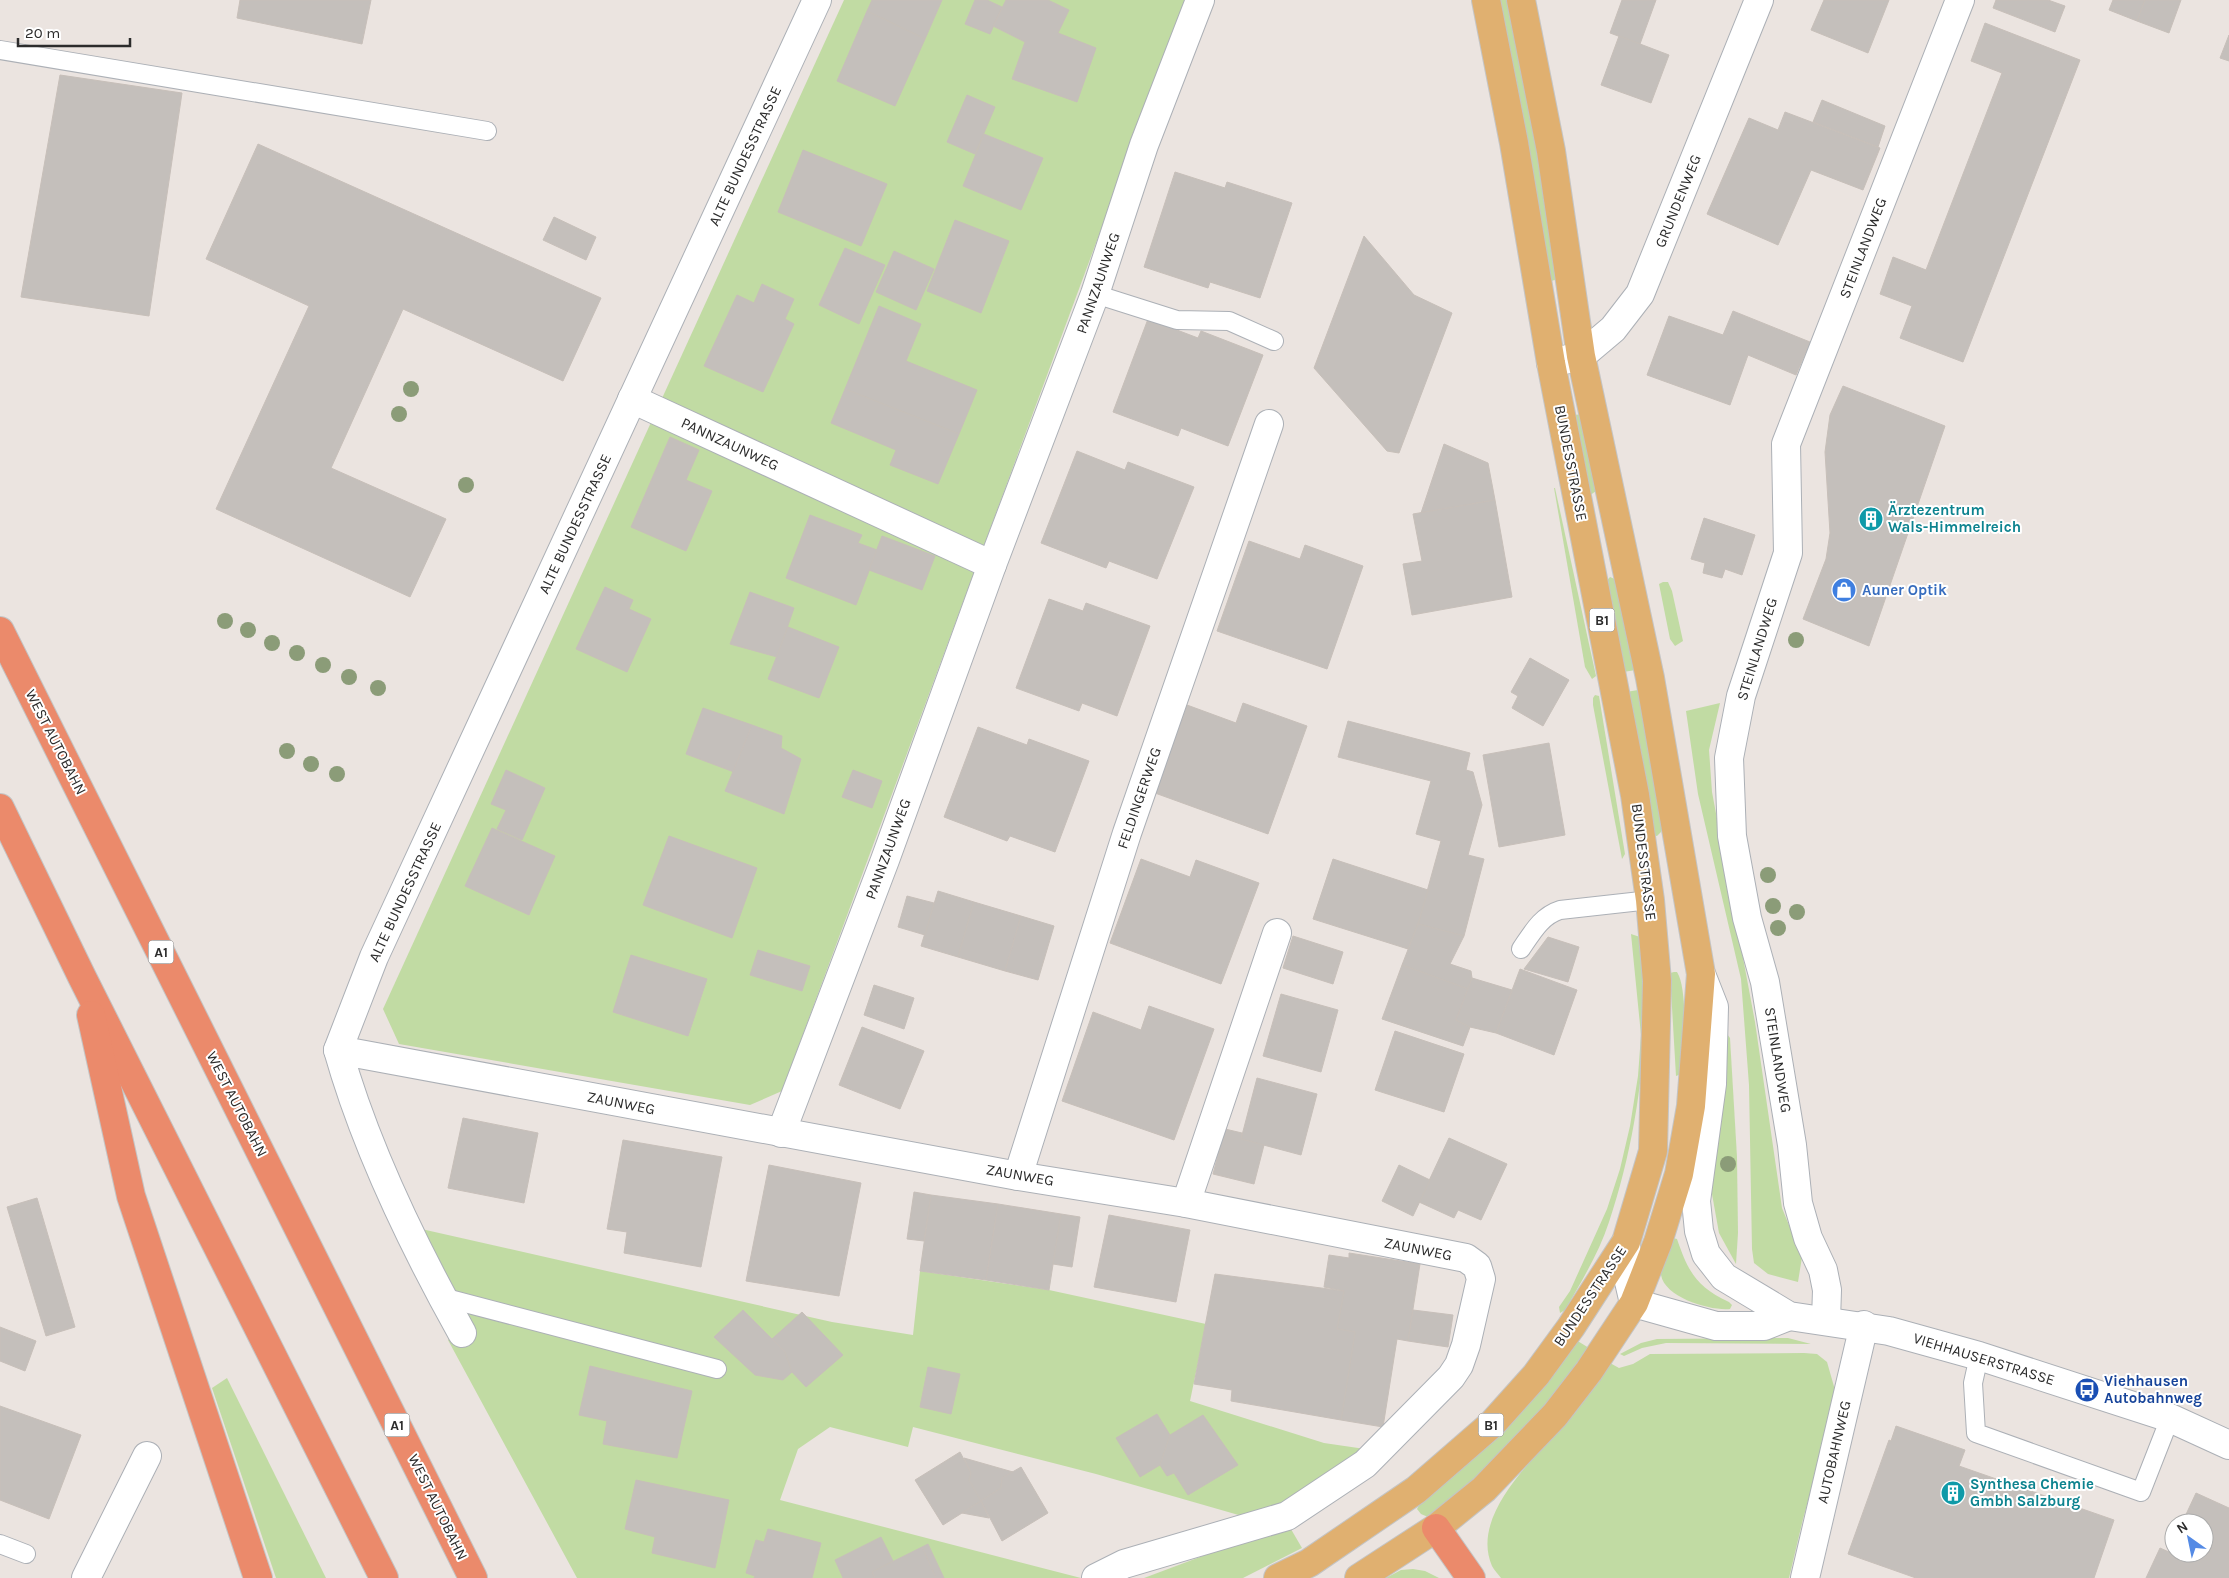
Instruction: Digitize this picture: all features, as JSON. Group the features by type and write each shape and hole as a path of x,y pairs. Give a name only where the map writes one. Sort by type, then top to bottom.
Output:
{"highway":[{"name":"WEST AUTOBAHN","path":"0,630 473,1578"},
{"path":"0,808 82,977 384,1578"},
{"path":"82,977 130,1196 258,1578"},
{"path":"1436,1528 1471,1578"}],"main road":[{"name":"BUNDESSTRASSE","path":"1278,1578 1309,1563 1416,1490 1492,1424 1536,1375 1571,1328 1626,1242 1653,1151 1657,981 1650,900 1635,795 1551,363 1514,143 1486,0"},
{"name":"BUNDESSTRASSE","path":"1359,1578 1436,1528 1484,1489 1554,1415 1589,1371 1634,1303 1658,1242 1679,1174 1691,1106 1701,974 1650,678 1581,356 1551,151 1521,0"},
{"path":"1309,1563 1372,1548 1403,1526 1417,1524 1436,1528"}],"street":[{"name":"ALTE BUNDESSTRASSE","path":"338,1050 374,957 817,0"},
{"name":"PANNZAUNWEG","path":"781,1133 885,860 992,564 1095,294 1144,145 1200,0"},
{"name":"GRUNDENWEG","path":"1551,363 1581,356 1613,329 1640,294 1760,0"},
{"name":"STEINLANDWEG","path":"1826,1320 1827,1290 1823,1270 1808,1238 1798,1203 1792,1145 1765,982 1748,918 1732,836 1729,758 1741,696 1788,553 1786,444 1960,0"},
{"name":"PANNZAUNWEG","path":"632,399 992,564"},
{"name":"FELDINGERWEG","path":"1018,1176 1127,833 1269,424"},
{"path":"1186,1203 1277,933"},
{"name":"VIEHHAUSERSTRASSE","path":"1701,974 1714,1007 1712,1084 1696,1201 1699,1230 1706,1254 1724,1277 1789,1316 1864,1326 1979,1356 2170,1418 2229,1445"},
{"name":"ZAUNWEG","path":"338,1050 1018,1176 1186,1203 1466,1258 1477,1266 1481,1278 1466,1345 1459,1365 1451,1377 1380,1451 1365,1464 1286,1516 1124,1564 1096,1578"},
{"path":"338,1050 354,1101 402,1216 462,1333"},
{"path":"1626,1242 1627,1273 1634,1303"},
{"name":"VIEHHAUSERSTRASSE","path":"1634,1303 1716,1326 1764,1326 1789,1316"},
{"name":"AUTOBAHNWEG","path":"1805,1578 1864,1326"},
{"path":"86,1578 147,1456"}],"lane":[{"path":"0,50 487,131"},
{"path":"1095,294 1177,320 1229,321 1274,341"},
{"path":"1521,948 1550,913 1560,910 1650,900"},
{"path":"442,1297 717,1369"},
{"path":"1979,1356 1973,1383 1976,1433 2141,1492 2170,1418"},
{"path":"0,1544 26,1554"}],"green space":[{"path":"844,0 1186,0 782,1091 750,1105 399,1044 383,1009"},
{"path":"1497,0 1512,0 1521,46 1557,279 1549,282"},
{"path":"1582,414 1596,491 1589,496 1575,415"},
{"path":"1554,488 1596,676 1592,679 1585,667"},
{"path":"1610,577 1617,580 1636,670 1623,672 1605,583"},
{"path":"1668,582 1672,591 1683,641 1675,646 1670,639 1659,584"},
{"path":"1638,690 1661,822 1661,832 1657,836 1651,835 1626,692"},
{"path":"1595,695 1599,696 1625,854 1622,859 1593,705"},
{"path":"1720,703 1709,750 1712,792 1755,1022 1782,1208 1802,1257 1798,1282 1768,1274 1754,1263 1752,1249 1749,1085 1741,979 1698,794 1686,711"},
{"path":"1631,934 1640,937 1645,1007 1644,1044 1635,1118 1619,1189 1605,1234 1565,1310 1560,1313 1559,1307 1570,1291 1607,1209 1620,1169 1630,1126 1638,1076 1641,1035"},
{"path":"1677,972 1683,991 1685,1020 1684,1073 1676,1076 1670,973"},
{"path":"1727,1034 1730,1038 1737,1157 1738,1233 1736,1264 1719,1233 1710,1183"},
{"path":"417,1228 832,1322 913,1335 920,1271 1049,1290 1206,1324 1190,1401 1324,1443 1365,1449 1287,1505 1249,1518 1096,1474 913,1427 908,1447 830,1427 798,1449 780,1500 1081,1578 577,1578 448,1340 465,1323"},
{"path":"1673,1238 1677,1239 1685,1260 1695,1277 1709,1290 1729,1302 1732,1305 1730,1309 1712,1308 1690,1301 1671,1290 1664,1283 1661,1275 1661,1266"},
{"path":"1788,1338 1811,1344 1666,1343 1642,1348 1624,1356 1620,1354 1641,1343 1657,1339"},
{"path":"1576,1340 1589,1348 1541,1414 1481,1475 1428,1517 1421,1514 1417,1509 1420,1503"},
{"path":"1650,1354 1817,1354 1827,1362 1837,1397 1803,1519 1789,1578 1501,1578 1494,1569 1487,1546 1490,1526 1498,1505 1526,1467 1570,1419 1610,1363 1619,1368 1633,1364"},
{"path":"227,1378 326,1578 276,1578 212,1388"},
{"path":"1288,1524 1302,1548 1243,1578 1144,1578"},
{"path":"1401,1570 1425,1571 1439,1578 1386,1578"}],"building":[{"path":"240,0 371,0 362,44 237,18"},
{"path":"872,0 942,0 925,39 867,11"},
{"path":"975,0 987,0 1002,7 990,34 965,24"},
{"path":"1006,0 1048,0 1069,10 1058,33 1096,48 1077,102 1012,79 1025,42 993,26"},
{"path":"1622,0 1656,0 1640,44 1610,33"},
{"path":"1824,0 1889,0 1868,53 1811,30"},
{"path":"1996,0 2048,0 2065,6 2055,32 1993,8"},
{"path":"2113,0 2145,0 2137,21 2109,10"},
{"path":"2145,0 2181,0 2169,33 2137,21"},
{"path":"867,11 925,39 895,106 837,81"},
{"path":"1985,23 2080,60 1963,362 1900,338 1912,306 1880,294 1893,257 1926,270 2002,73 1971,61"},
{"path":"2229,35 2229,61 2220,58"},
{"path":"1619,36 1669,55 1651,103 1601,85"},
{"path":"60,75 182,93 149,316 21,297"},
{"path":"967,95 995,107 975,154 947,142"},
{"path":"1822,100 1885,126 1878,147 1813,122"},
{"path":"1785,112 1880,148 1863,190 1811,170 1778,245 1707,214 1749,118 1778,130"},
{"path":"984,134 1043,158 1021,210 963,186"},
{"path":"258,144 601,298 563,381 403,309 331,468 446,519 410,597 216,509 309,306 206,259"},
{"path":"803,150 887,184 861,246 778,212"},
{"path":"1175,172 1225,188 1227,182 1292,203 1260,298 1210,282 1208,288 1144,267"},
{"path":"554,217 596,237 586,260 543,240"},
{"path":"955,220 1009,241 981,313 927,291"},
{"path":"1364,236 1414,295 1452,313 1399,453 1387,451 1314,368"},
{"path":"845,248 885,265 859,324 819,305"},
{"path":"894,251 934,269 916,310 876,292"},
{"path":"762,284 794,299 785,319 794,324 763,392 704,366 737,295 754,303"},
{"path":"879,306 921,324 906,361 977,390 959,434 845,389"},
{"path":"1733,311 1810,342 1796,375 1748,355 1730,405 1647,375 1669,316 1723,335"},
{"path":"1148,319 1198,338 1201,331 1263,355 1228,446 1181,428 1178,436 1113,412"},
{"name":"Ärztezentrum Wals-Himmelreich","path":"1843,386 1945,426 1869,646 1803,619 1826,559 1830,533 1825,452 1830,415"},
{"path":"845,389 959,434 938,484 890,465 896,450 831,423"},
{"path":"670,437 699,450 686,480 712,491 686,551 631,527"},
{"path":"1444,444 1488,463 1495,500 1421,513"},
{"path":"1077,451 1125,470 1128,462 1194,487 1157,579 1109,561 1106,568 1041,543"},
{"path":"1495,500 1512,597 1412,615 1403,564 1422,561 1413,514"},
{"path":"810,515 862,535 858,543 877,550 856,605 786,578"},
{"path":"1704,518 1755,535 1742,575 1725,569 1722,578 1703,573 1705,563 1691,559"},
{"path":"882,536 935,556 922,590 869,570"},
{"path":"1249,541 1300,559 1305,545 1363,566 1327,669 1217,631"},
{"path":"605,587 633,600 629,609 651,619 627,672 576,649"},
{"path":"750,592 794,608 777,657 730,644"},
{"path":"1049,599 1083,611 1086,603 1150,626 1117,716 1082,703 1079,711 1016,688"},
{"path":"788,627 839,647 819,698 768,679"},
{"path":"1530,658 1569,680 1543,726 1512,708 1518,696 1511,692"},
{"path":"1243,703 1307,726 1268,834 1155,793 1187,705 1236,723"},
{"path":"703,708 752,725 734,772 686,754"},
{"path":"1348,721 1470,753 1466,770 1473,772 1482,805 1468,855 1484,859 1464,936 1418,924 1441,841 1416,834 1431,781 1338,757"},
{"path":"752,725 782,736 781,748 801,759 784,814 725,791"},
{"path":"978,727 1027,745 1029,739 1089,761 1055,852 1010,836 1007,841 944,817"},
{"path":"1549,743 1565,835 1499,847 1483,755"},
{"path":"506,770 545,788 522,840 497,829 506,810 491,804"},
{"path":"853,770 882,781 872,808 842,797"},
{"path":"492,828 555,856 529,915 465,886"},
{"path":"669,836 757,868 732,938 643,905"},
{"path":"1141,859 1190,877 1196,860 1259,883 1221,984 1110,943"},
{"path":"1333,859 1428,890 1408,949 1313,919"},
{"path":"938,891 974,902 958,957 921,946"},
{"path":"907,896 934,903 925,935 898,927"},
{"path":"974,902 1021,916 1005,971 958,957"},
{"path":"1021,916 1054,926 1038,980 1005,971"},
{"path":"1418,924 1464,936 1450,964 1471,971 1472,978 1468,989 1402,965"},
{"path":"1293,936 1343,952 1333,984 1283,968"},
{"path":"1548,937 1579,947 1568,982 1524,969"},
{"path":"758,950 810,966 802,991 750,975"},
{"path":"631,955 707,979 688,1036 613,1012"},
{"path":"1402,965 1468,989 1456,1020 1470,1027 1463,1046 1382,1019"},
{"path":"1520,969 1577,990 1554,1055 1496,1033"},
{"path":"1472,978 1512,990 1496,1033 1470,1027 1456,1020"},
{"path":"874,985 914,998 904,1029 864,1015"},
{"path":"1281,994 1338,1010 1321,1072 1263,1056"},
{"path":"1149,1006 1214,1029 1174,1140 1062,1101 1093,1012 1141,1030"},
{"path":"862,1027 924,1051 900,1109 839,1085"},
{"path":"1395,1031 1464,1054 1444,1112 1375,1090"},
{"path":"1257,1078 1317,1094 1301,1155 1241,1139"},
{"path":"463,1118 538,1133 524,1203 448,1188"},
{"path":"1225,1129 1242,1133 1241,1139 1264,1145 1254,1184 1213,1174"},
{"path":"1449,1138 1507,1164 1481,1220 1458,1210 1454,1218 1419,1202"},
{"path":"623,1140 722,1157 701,1267 624,1253 627,1232 607,1229"},
{"path":"769,1165 861,1183 839,1296 746,1281"},
{"path":"1399,1165 1430,1180 1413,1216 1382,1201"},
{"path":"914,1192 931,1195 924,1241 907,1239"},
{"path":"931,1195 998,1204 986,1280 920,1271"},
{"path":"37,1198 75,1327 46,1336 7,1207"},
{"path":"998,1204 1061,1214 1049,1290 986,1280"},
{"path":"1061,1214 1080,1217 1072,1267 1053,1264"},
{"path":"1109,1215 1190,1230 1176,1302 1094,1287"},
{"path":"1349,1253 1420,1264 1408,1341 1397,1339 1383,1427 1341,1420 1355,1332 1337,1329 1344,1291 1324,1287 1329,1255 1349,1258"},
{"path":"1215,1274 1344,1291 1337,1329 1355,1332 1341,1420 1231,1401 1232,1390 1194,1384"},
{"path":"743,1310 785,1352 792,1372 783,1380 755,1375 714,1337"},
{"path":"1413,1310 1453,1315 1448,1347 1408,1341"},
{"path":"802,1312 843,1355 806,1387 792,1372 785,1352 772,1339"},
{"path":"0,1327 36,1341 25,1371 0,1361"},
{"path":"590,1366 692,1391 677,1458 603,1444 607,1421 579,1415"},
{"path":"928,1367 960,1374 951,1414 920,1407"},
{"path":"0,1406 81,1435 49,1519 0,1500"},
{"path":"1157,1414 1170,1435 1160,1465 1140,1477 1116,1438"},
{"path":"1203,1415 1238,1465 1188,1495 1174,1473 1167,1476 1160,1465 1170,1435"},
{"name":"Synthesa Chemie Gmbh Salzburg","path":"1896,1426 1965,1450 1959,1466 2114,1520 2094,1578 1916,1578 1848,1554 1889,1440 1891,1441"},
{"path":"960,1452 971,1473 969,1480 981,1501 943,1525 915,1480"},
{"path":"964,1458 1013,1472 1002,1478 1001,1488 981,1501 969,1480 971,1473"},
{"path":"1021,1467 1048,1513 1002,1541 981,1501 1001,1488 1002,1478"},
{"path":"636,1480 729,1500 715,1568 652,1553 655,1537 625,1529"},
{"path":"2196,1493 2229,1508 2229,1578 2146,1578 2160,1548 2164,1550 2164,1563 2214,1563 2214,1513 2187,1513"},
{"path":"981,1501 989,1518 962,1513"},
{"path":"768,1529 821,1543 812,1578 754,1578 755,1576 746,1573 756,1540 764,1542"},
{"path":"881,1537 893,1561 872,1572 875,1578 843,1578 835,1560"},
{"path":"928,1544 944,1578 936,1578 922,1547"},
{"path":"922,1547 936,1578 875,1578 872,1572"}],"place":[{"name":"Ärztezentrum Wals-Himmelreich","path":"1871,519"},
{"name":"Auner Optik","path":"1844,590"},
{"name":"Viehhausen Autobahnweg","path":"2087,1390"},
{"name":"Synthesa Chemie Gmbh Salzburg","path":"1953,1493"}]}
